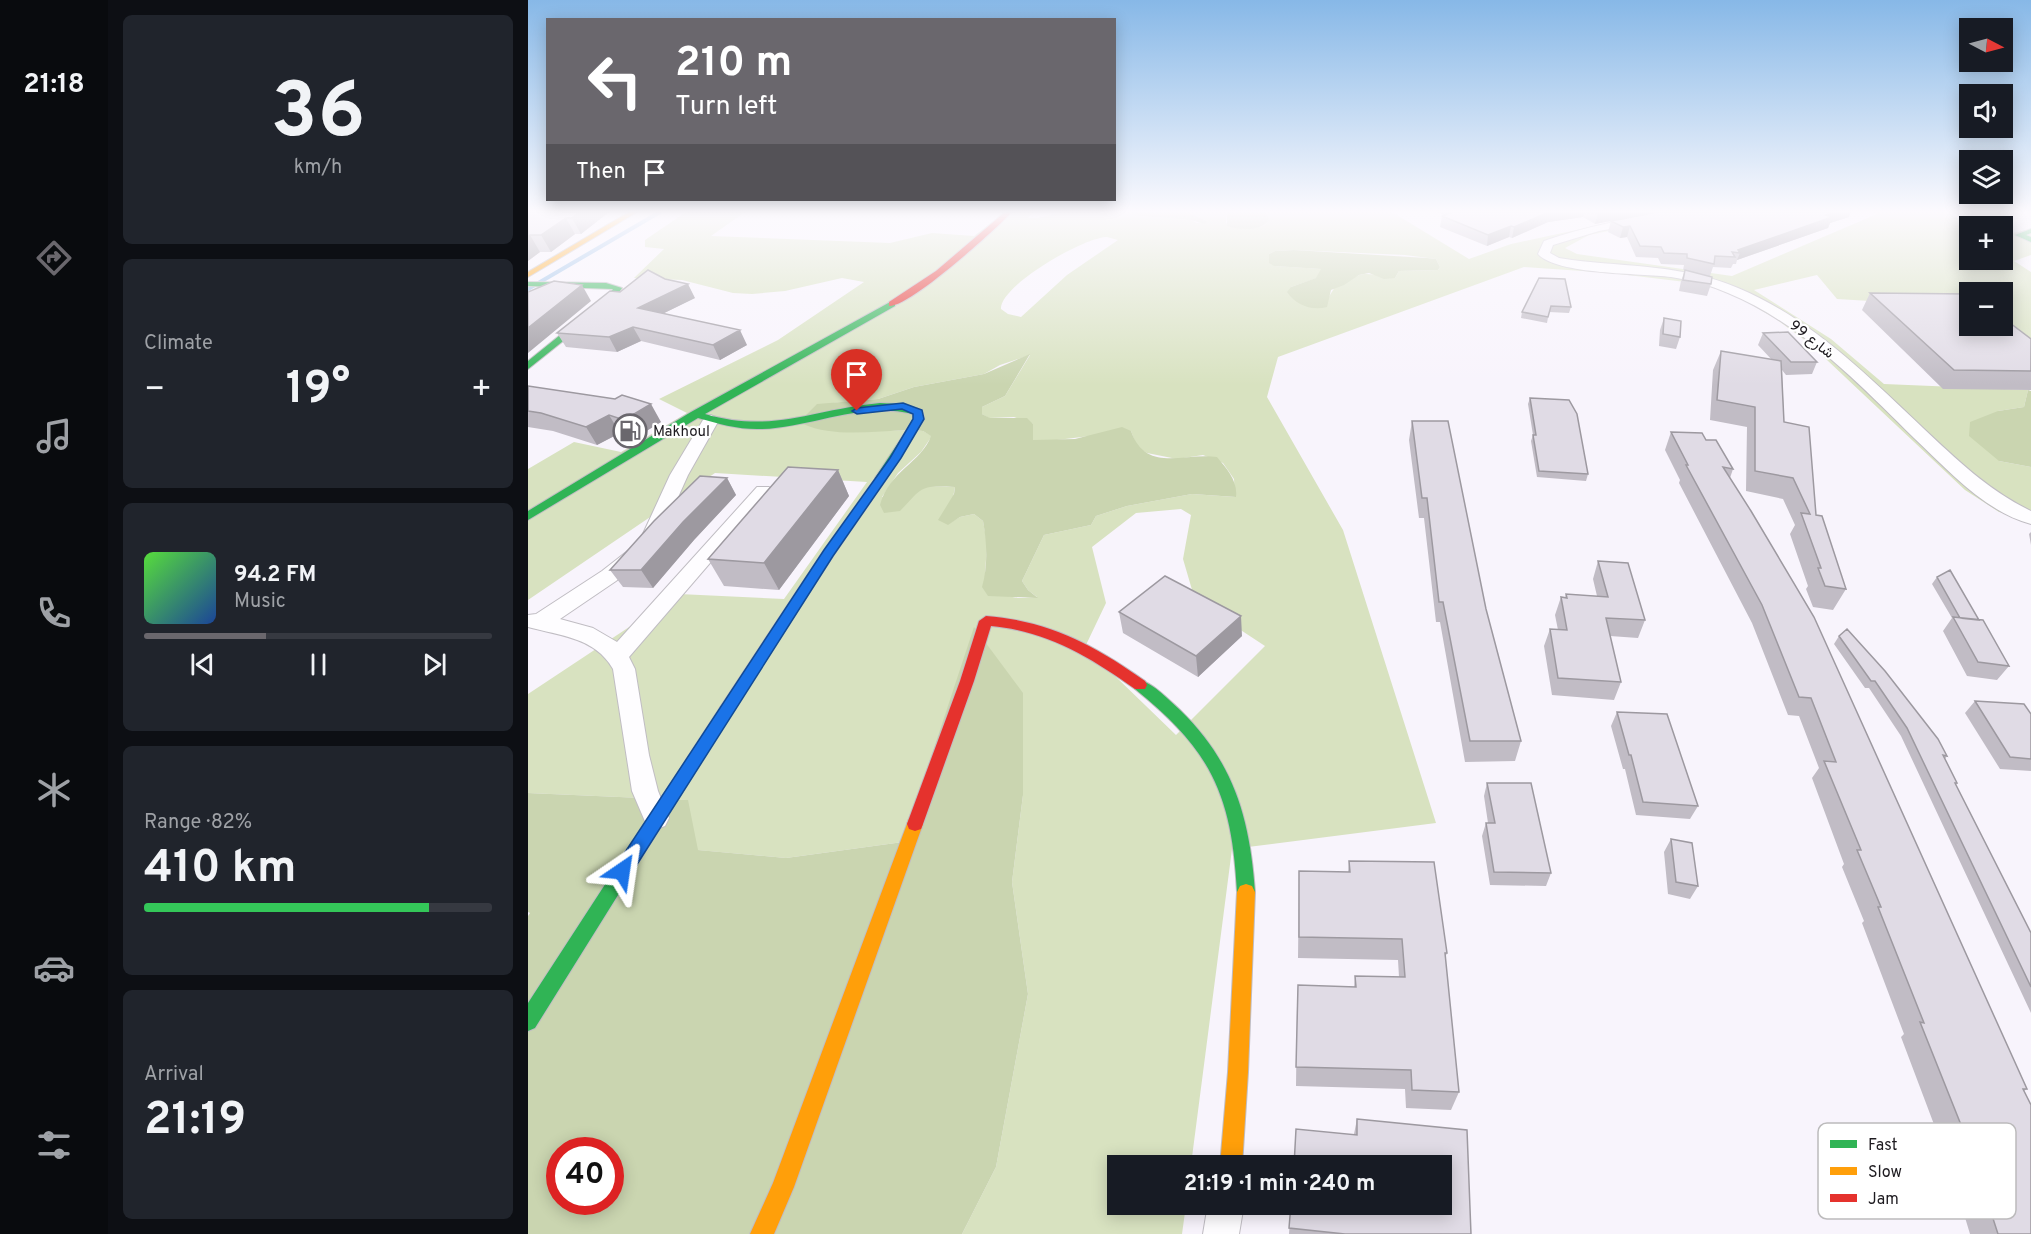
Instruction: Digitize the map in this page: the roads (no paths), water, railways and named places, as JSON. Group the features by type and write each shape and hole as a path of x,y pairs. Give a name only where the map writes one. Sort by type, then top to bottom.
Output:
{"street":[{"path":"529,281 546,270"},
{"path":"528,516 703,417 919,289 944,270"},
{"name":"شارع 99","path":"1618,270 1703,280 1743,295 1766,307 1796,326 1841,362 1970,478 2010,508 2031,518"},
{"path":"528,366 609,300 618,288 606,285 529,281"},
{"path":"528,1020 828,553 895,458 918,419 918,412 903,406 873,408 764,426 703,417"},
{"path":"534,621 609,576 641,550 651,538 703,417"},
{"path":"618,655 763,491"},
{"path":"534,621 590,635 610,646 618,655 624,669 645,791 656,818"},
{"path":"762,1234 783,1187 963,691 986,621 1022,622 1050,630 1131,677 1167,705 1199,738 1220,770 1235,804 1244,853 1245,924 1232,1155"},
{"path":"1221,1234 1224,1215"}],"waterway":[{"path":"528,289 561,270"}],"place":[{"name":"Makhoul","path":"630,431"}]}
